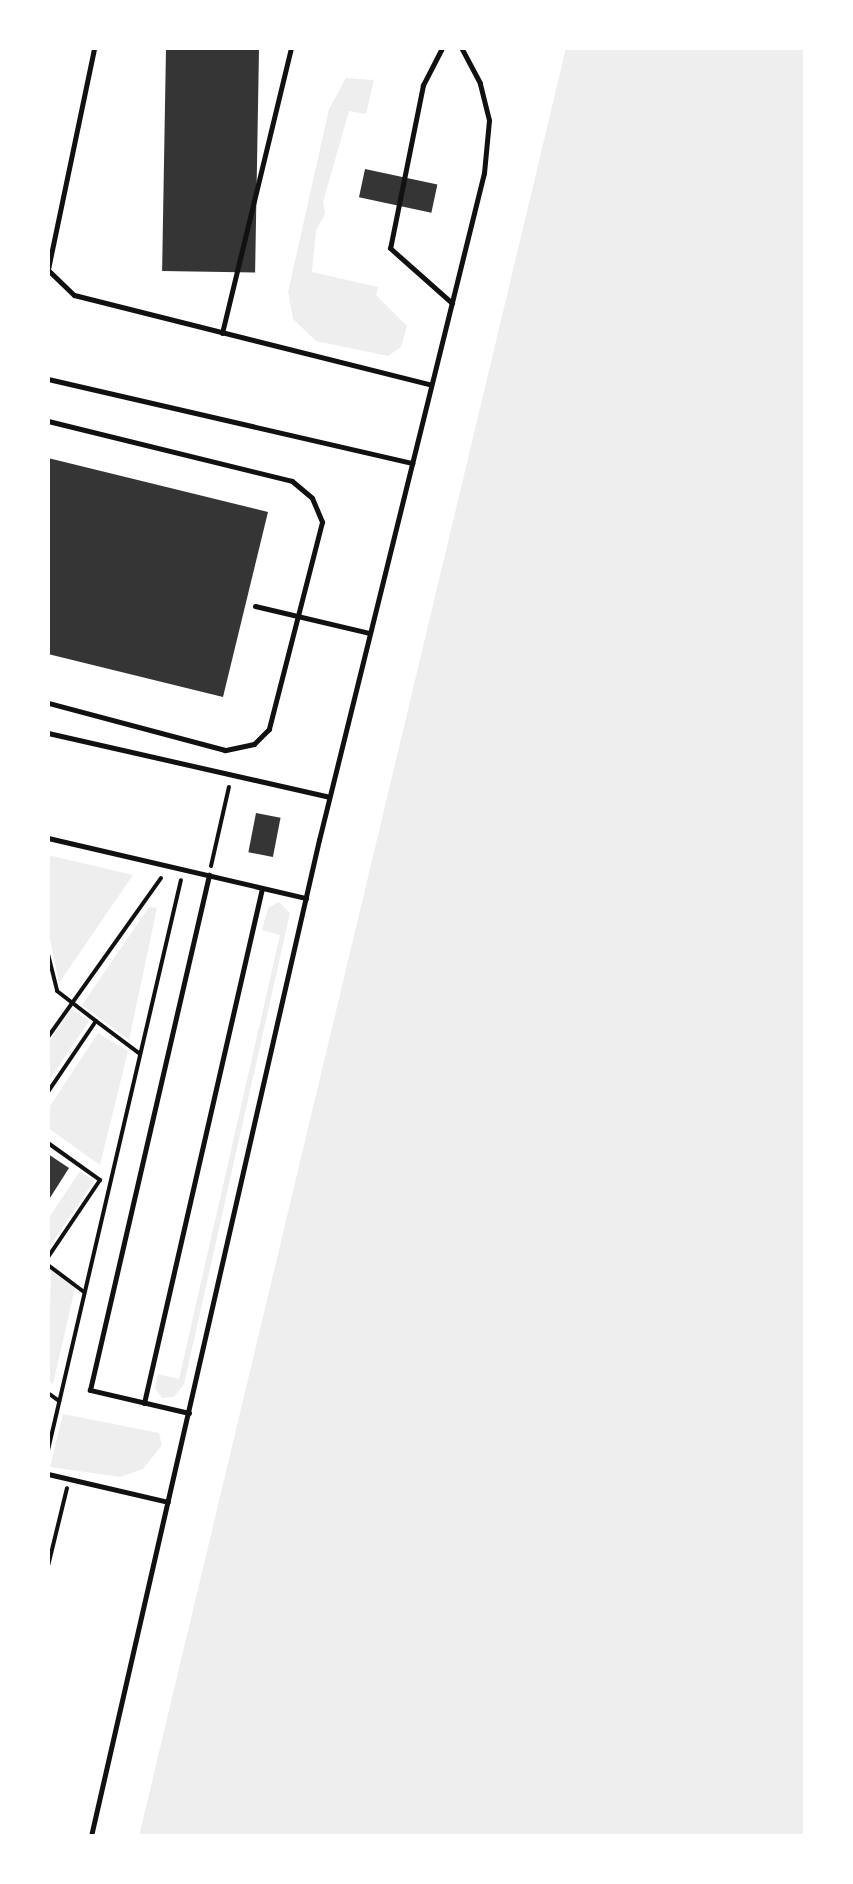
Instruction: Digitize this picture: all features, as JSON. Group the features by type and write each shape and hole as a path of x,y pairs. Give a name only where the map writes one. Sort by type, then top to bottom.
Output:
{"lane":[{"path":"94,48 48,270 74,296 431,384"},
{"path":"222,332 292,48"},
{"path":"442,48 423,85 390,248 452,303"},
{"path":"90,1836 329,797 484,172 489,120 480,83 461,48"},
{"path":"48,378 412,464"},
{"path":"48,420 292,481 312,498 322,522 269,728 254,744 225,750 48,703"},
{"path":"255,606 370,634"},
{"path":"48,732 329,797"},
{"path":"48,838 306,898"},
{"path":"189,1413 90,1390 209,875"},
{"path":"144,1402 262,888"},
{"path":"48,1474 168,1502"}],"path":[{"path":"209,875 232,775"},
{"path":"49,1033 170,866"},
{"path":"48,1450 183,870"},
{"path":"48,954 57,991 139,1052"},
{"path":"48,1092 96,1021"},
{"path":"48,1142 108,1185"},
{"path":"48,1257 100,1180"},
{"path":"48,1265 84,1292"},
{"path":"48,1393 59,1401"},
{"path":"48,1566 70,1478"}],"shaded area":[{"path":"566,48 805,48 805,1836 139,1836"},
{"path":"346,78 374,80 366,114 349,111 323,202 325,214 316,230 312,272 378,287 376,295 407,326 401,347 388,356 316,341 293,319 288,292 329,109"},
{"path":"48,855 133,875 59,983 48,929"},
{"path":"279,902 290,913 184,1384 174,1397 162,1398 155,1388 158,1374 179,1379 280,935 262,930 268,908"},
{"path":"149,907 157,908 129,1040 82,1005"},
{"path":"71,1009 89,1021 48,1082 48,1043"},
{"path":"98,1033 128,1051 100,1165 48,1128 48,1109"},
{"path":"80,1171 94,1181 48,1249 48,1219"},
{"path":"51,1270 75,1288 53,1384 48,1380"},
{"path":"63,1414 159,1433 162,1445 143,1469 120,1477 50,1467"}],"building":[{"path":"166,48 259,50 255,273 162,271"},
{"path":"365,169 437,184 431,213 359,197"},
{"path":"48,458 268,512 223,697 48,654"},
{"path":"256,813 281,818 273,857 248,852"},
{"path":"48,1154 69,1168 48,1201"}]}
